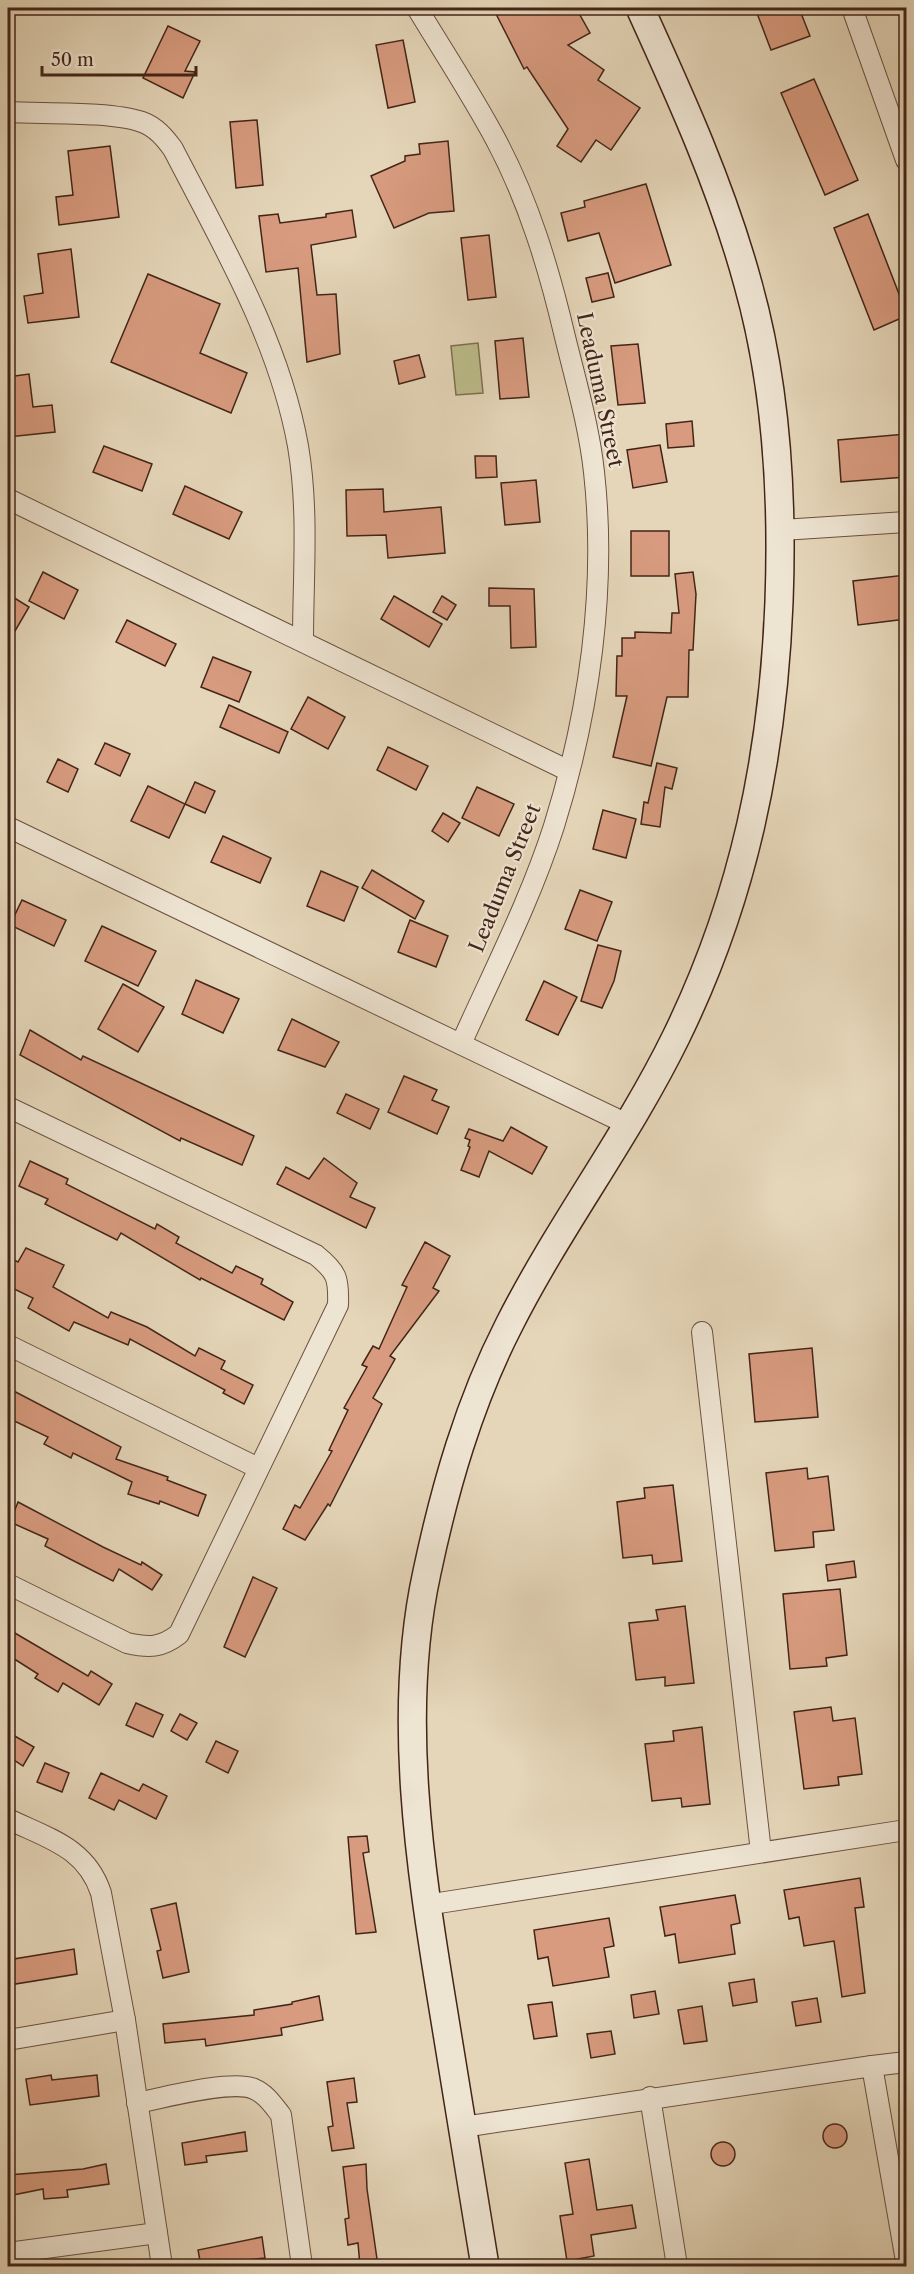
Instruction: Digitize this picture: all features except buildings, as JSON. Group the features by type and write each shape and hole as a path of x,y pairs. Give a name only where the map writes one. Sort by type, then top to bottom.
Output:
{"main road":[{"path":"485,2266 426,1905 416,1819 413,1732 415,1655 425,1580 450,1474 480,1389 509,1325 548,1256 629,1125 677,1035 719,938 744,860 762,780 771,720 782,530 775,430 749,288 721,197 640,8"},
{"path":"654,8 657,46"}],"street":[{"name":"Leaduma Street","path":"417,8 496,140 534,226 549,272 587,428 594,473 597,524 595,609 586,690 569,771 536,874 461,1044"},
{"path":"852,8 906,160"},
{"path":"8,112 124,118 144,123 162,134 173,149 243,285 266,338 287,400 298,446 303,493 303,641"},
{"path":"8,500 569,771"},
{"path":"782,530 906,522"},
{"path":"8,827 629,1125"},
{"path":"8,1107 316,1255 331,1267 338,1283 338,1305 179,1634 165,1645 148,1647 127,1643 8,1584"},
{"path":"702,1332 761,1852"},
{"path":"8,1345 258,1468"},
{"path":"8,1819 69,1849 83,1859 95,1873 101,1893 124,2020 162,2266"},
{"path":"426,1905 906,1830"},
{"path":"8,2040 124,2020"},
{"path":"463,2127 650,2097 906,2061"},
{"path":"872,2066 906,2261"},
{"path":"137,2103 235,2085 254,2088 270,2100 281,2115 302,2266"},
{"path":"650,2097 677,2266"},
{"path":"8,2253 157,2234"}],"green space":[{"path":"478,343 483,393 456,395 451,346"}]}
